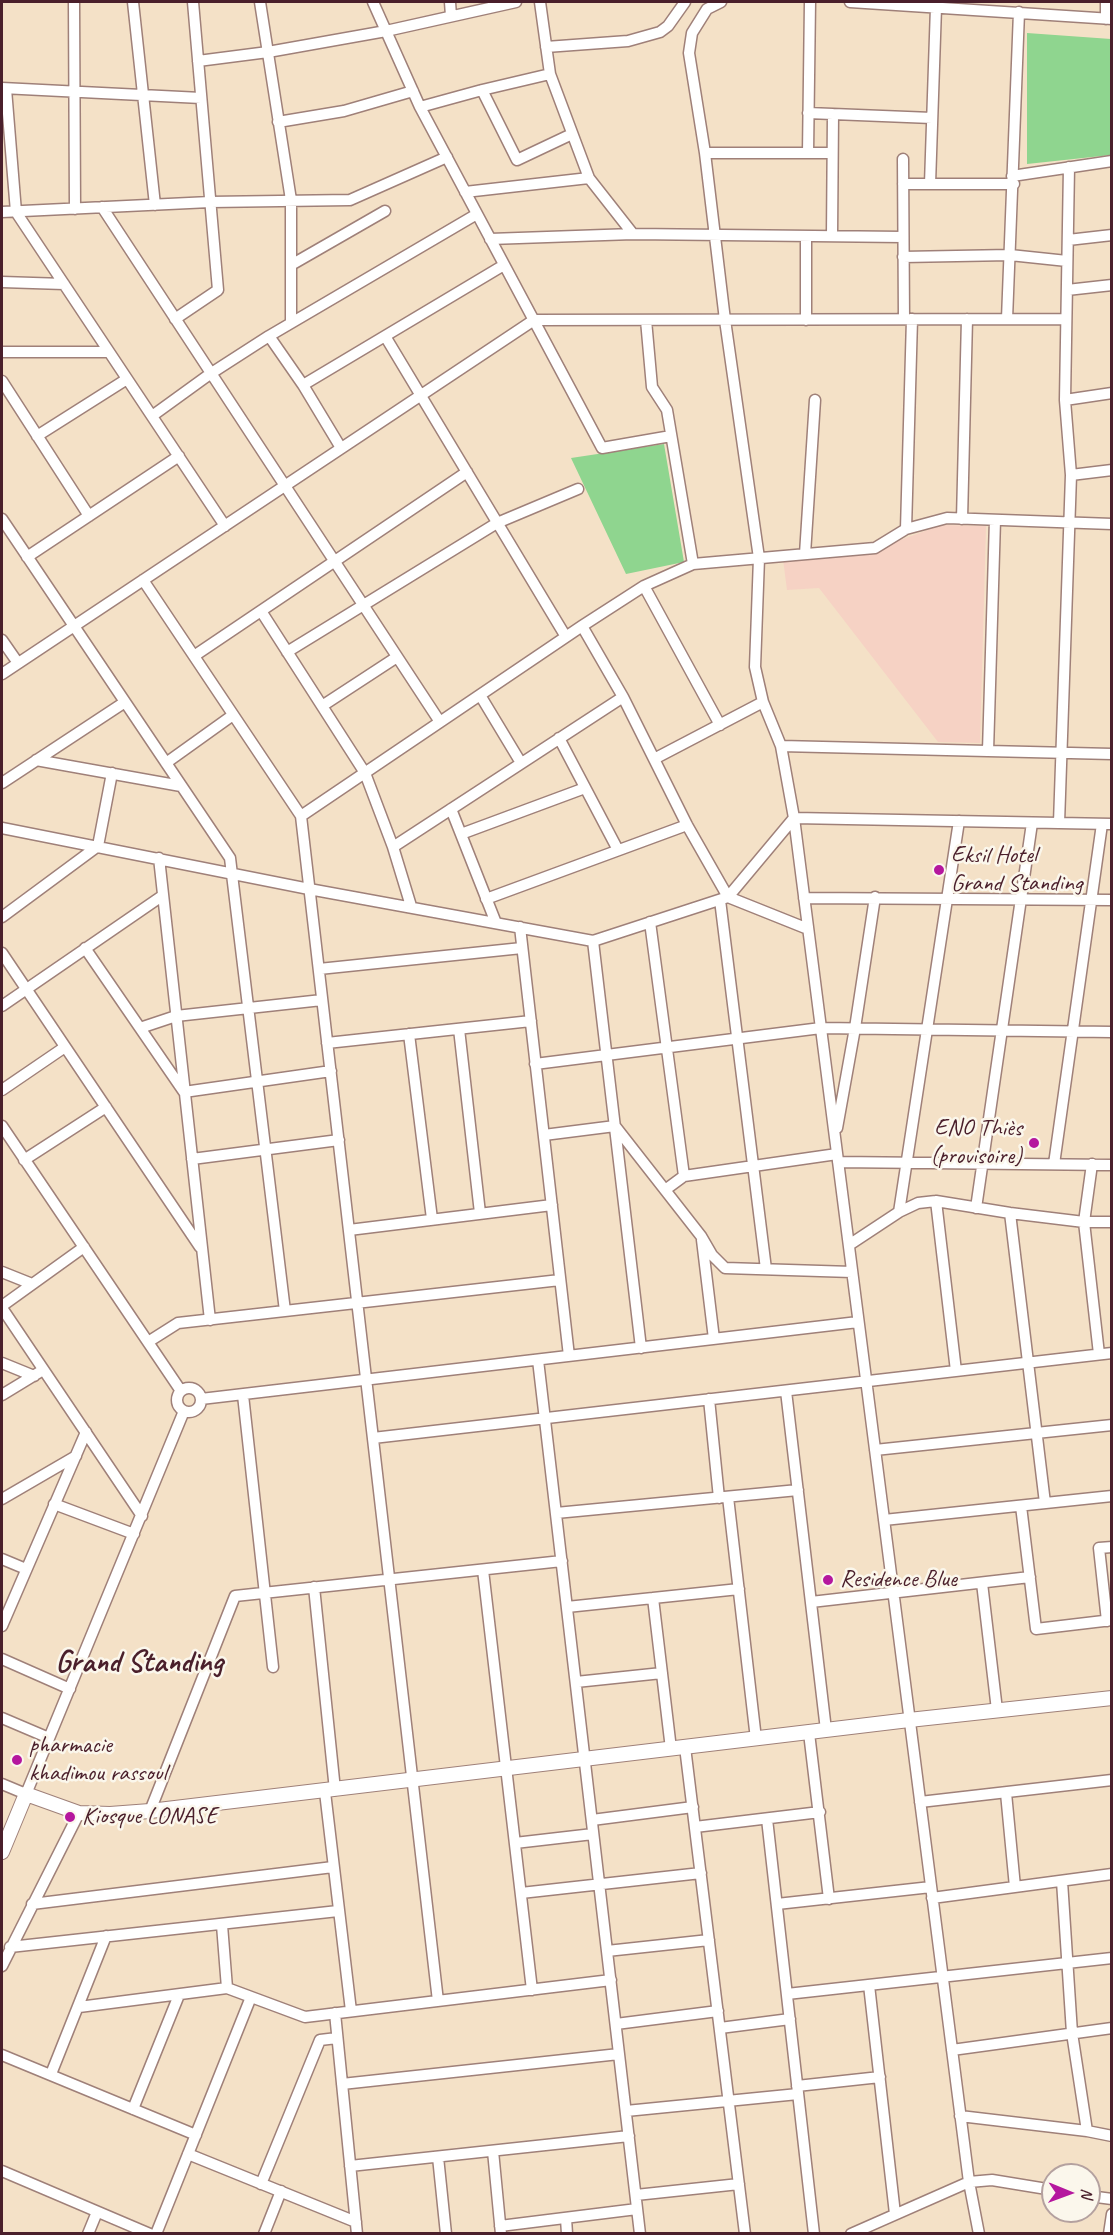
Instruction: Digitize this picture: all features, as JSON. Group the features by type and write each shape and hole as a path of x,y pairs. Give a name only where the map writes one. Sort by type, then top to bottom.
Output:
{"street":[{"path":"74,2 75,209"},
{"path":"133,2 155,205"},
{"path":"175,319 218,290 193,2"},
{"path":"260,2 291,201 291,323"},
{"path":"373,2 420,107 602,448 671,436"},
{"path":"450,2 451,16"},
{"path":"198,61 268,52 386,31 491,4 516,2"},
{"path":"540,2 550,75 589,178 633,234"},
{"path":"546,47 628,41 660,32 668,26 685,2"},
{"path":"721,2 703,5 692,33 689,53 705,153 725,320 759,558 756,667 764,702 781,746 794,818 960,2116 979,2234"},
{"path":"808,153 810,2"},
{"path":"851,2 1109,19 1106,2"},
{"path":"930,184 936,7"},
{"path":"1007,319 1019,12"},
{"path":"420,107 550,75"},
{"path":"201,98 4,88 6,154 16,212 225,525"},
{"path":"482,90 517,160 572,134"},
{"path":"278,122 344,111 413,91"},
{"path":"808,113 932,118"},
{"path":"831,236 833,114"},
{"path":"705,153 832,153"},
{"path":"2,212 210,202 350,200 447,157"},
{"path":"903,159 903,257 908,319 906,529"},
{"path":"903,184 1013,180 1069,167 1112,161"},
{"path":"1059,823 1071,475 1065,400 1069,167"},
{"path":"465,192 589,178"},
{"path":"102,207 440,722"},
{"path":"291,265 385,212"},
{"path":"152,416 210,374 269,336 477,213"},
{"path":"490,239 633,234 716,237 903,237"},
{"path":"1068,240 1112,235"},
{"path":"806,236 806,320"},
{"path":"903,257 1010,255 1067,261"},
{"path":"303,385 504,265"},
{"path":"2,282 64,284"},
{"path":"1067,290 1112,285"},
{"path":"962,519 967,319"},
{"path":"2,674 534,320 1066,319"},
{"path":"646,320 652,387 667,410 693,564"},
{"path":"269,336 303,385 341,448"},
{"path":"385,336 566,637"},
{"path":"2,352 110,352"},
{"path":"37,436 127,379"},
{"path":"2,381 89,516"},
{"path":"1065,400 1112,393"},
{"path":"805,554 815,400"},
{"path":"27,557 179,456"},
{"path":"1071,475 1112,470"},
{"path":"194,656 467,472"},
{"path":"287,652 498,523 578,489"},
{"path":"301,816 644,586 693,564 875,548 906,529 947,518 1112,524"},
{"path":"2,519 230,858 285,1311"},
{"path":"988,751 995,520"},
{"path":"143,580 301,816 438,2001"},
{"path":"644,586 720,725"},
{"path":"261,611 364,773 393,847 411,906"},
{"path":"582,626 623,697 724,898 737,1038 766,1269"},
{"path":"2,640 18,663"},
{"path":"322,706 397,657"},
{"path":"480,695 521,763"},
{"path":"393,847 623,697"},
{"path":"2,783 125,702"},
{"path":"654,759 764,702"},
{"path":"166,763 234,715"},
{"path":"559,738 618,850"},
{"path":"781,746 1112,754"},
{"path":"36,760 181,786"},
{"path":"2,917 98,846 112,773"},
{"path":"461,834 585,788"},
{"path":"451,808 496,923"},
{"path":"2,828 593,941 724,898 794,818 1107,824 1091,899 1054,1164"},
{"path":"899,1212 959,821"},
{"path":"976,1208 1032,822"},
{"path":"486,899 687,825"},
{"path":"159,858 210,1320"},
{"path":"2,1006 162,896"},
{"path":"835,1138 875,897"},
{"path":"724,898 808,929"},
{"path":"804,898 1112,900"},
{"path":"650,922 684,1176"},
{"path":"520,927 569,1356"},
{"path":"593,941 641,1348"},
{"path":"85,948 184,1092"},
{"path":"319,969 522,948"},
{"path":"2,953 202,1250"},
{"path":"140,1028 176,1016 322,1000"},
{"path":"327,1043 531,1021"},
{"path":"535,1064 821,1028 1112,1032"},
{"path":"459,1029 480,1214"},
{"path":"409,1034 432,1219"},
{"path":"2,1090 65,1047"},
{"path":"184,1092 331,1071"},
{"path":"24,1160 106,1107"},
{"path":"2,1126 181,1392"},
{"path":"544,1135 615,1126"},
{"path":"615,1126 701,1236 712,1255 725,1268 852,1272"},
{"path":"192,1160 339,1140"},
{"path":"665,1190 684,1176 753,1166 837,1158 907,1163 1112,1165"},
{"path":"1092,1164 1084,1222 1099,1354"},
{"path":"849,1245 899,1212 918,1203 936,1201 1084,1222 1112,1222"},
{"path":"936,1201 956,1371"},
{"path":"349,1230 552,1205"},
{"path":"1010,1213 1045,1503"},
{"path":"701,1236 714,1339"},
{"path":"84,1247 2,1307 39,1373 86,1432 142,1516"},
{"path":"2,1272 32,1284"},
{"path":"148,1342 178,1323 560,1280"},
{"path":"201,1399 858,1322"},
{"path":"373,1438 1112,1353"},
{"path":"538,1360 640,2234"},
{"path":"2,1363 39,1373"},
{"path":"2,1395 39,1373"},
{"path":"184,1411 177,1402 181,1392 193,1389 201,1399"},
{"path":"786,1391 826,1731"},
{"path":"243,1395 273,1667"},
{"path":"184,1411 196,1410 201,1399"},
{"path":"709,1400 739,1589 756,1739"},
{"path":"3,1844 50,1738 184,1411"},
{"path":"875,1450 1112,1425"},
{"path":"2,1626 86,1432"},
{"path":"2,1499 76,1455"},
{"path":"556,1513 798,1490"},
{"path":"884,1520 1112,1496"},
{"path":"54,1504 134,1534"},
{"path":"1021,1506 1036,1629 1109,1620 1099,1548 1112,1546"},
{"path":"2,1558 26,1569"},
{"path":"150,1811 235,1596 562,1561"},
{"path":"483,1570 532,1990"},
{"path":"811,1602 1030,1577"},
{"path":"982,1582 997,1710"},
{"path":"314,1587 330,1791 333,1867 351,2011"},
{"path":"567,1607 739,1589"},
{"path":"653,1598 662,1673 693,1807 745,2234"},
{"path":"2,1659 70,1689"},
{"path":"576,1682 662,1673"},
{"path":"2,1784 79,1813 110,1814 150,1811 909,1720 1112,1698"},
{"path":"2,1718 50,1738"},
{"path":"809,1733 829,1899"},
{"path":"920,1802 1112,1780"},
{"path":"1006,1793 1015,1887"},
{"path":"592,1820 693,1807"},
{"path":"695,1827 820,1812"},
{"path":"2,1966 79,1813"},
{"path":"767,1819 814,2234"},
{"path":"515,1843 593,1834"},
{"path":"32,1904 333,1867"},
{"path":"521,1893 701,1873"},
{"path":"777,1904 1015,1887 1112,1874"},
{"path":"1062,1881 1072,2033 1087,2131"},
{"path":"10,1947 338,1911"},
{"path":"222,1925 227,1988"},
{"path":"51,2074 106,1936"},
{"path":"607,1951 709,1940"},
{"path":"787,1994 1112,1958"},
{"path":"79,2007 227,1988 305,2017 610,1980"},
{"path":"869,1985 896,2214"},
{"path":"133,2109 179,1995"},
{"path":"156,2234 251,1997"},
{"path":"616,2024 718,2011"},
{"path":"335,2013 357,2234"},
{"path":"720,2028 790,2019"},
{"path":"952,2050 1112,2028"},
{"path":"261,2184 320,2040 337,2038"},
{"path":"342,2084 619,2054"},
{"path":"2,2055 196,2135"},
{"path":"626,2111 729,2101 880,2077"},
{"path":"960,2116 1112,2136"},
{"path":"350,2166 629,2136"},
{"path":"493,2151 501,2230 566,2218 637,2209"},
{"path":"188,2154 356,2222"},
{"path":"438,2157 446,2234"},
{"path":"2,2171 150,2234"},
{"path":"851,2234 969,2182 992,2180 1041,2188"},
{"path":"636,2194 739,2184"},
{"path":"264,2234 281,2192"},
{"path":"88,2234 97,2211"},
{"path":"1108,2234 1112,2214"},
{"path":"566,2218 567,2234"}],"shaded area":[{"path":"941,525 986,526 980,743 938,742 819,588 787,590 783,559 875,554 887,545"}],"green space":[{"path":"1027,33 1111,39 1111,155 1027,164"},
{"path":"664,444 684,562 626,574 571,458"}],"place":[{"name":"Eksil Hotel Grand Standing","path":"939,870"},
{"name":"ENO Thiès (provisoire)","path":"1034,1143"},
{"name":"Residence Blue","path":"828,1580"},
{"name":"pharmacie khadimou rassoul","path":"17,1760"},
{"name":"Kiosque LONASE","path":"70,1817"}],"district":[{"name":"Grand Standing","path":"139,1663"}]}
